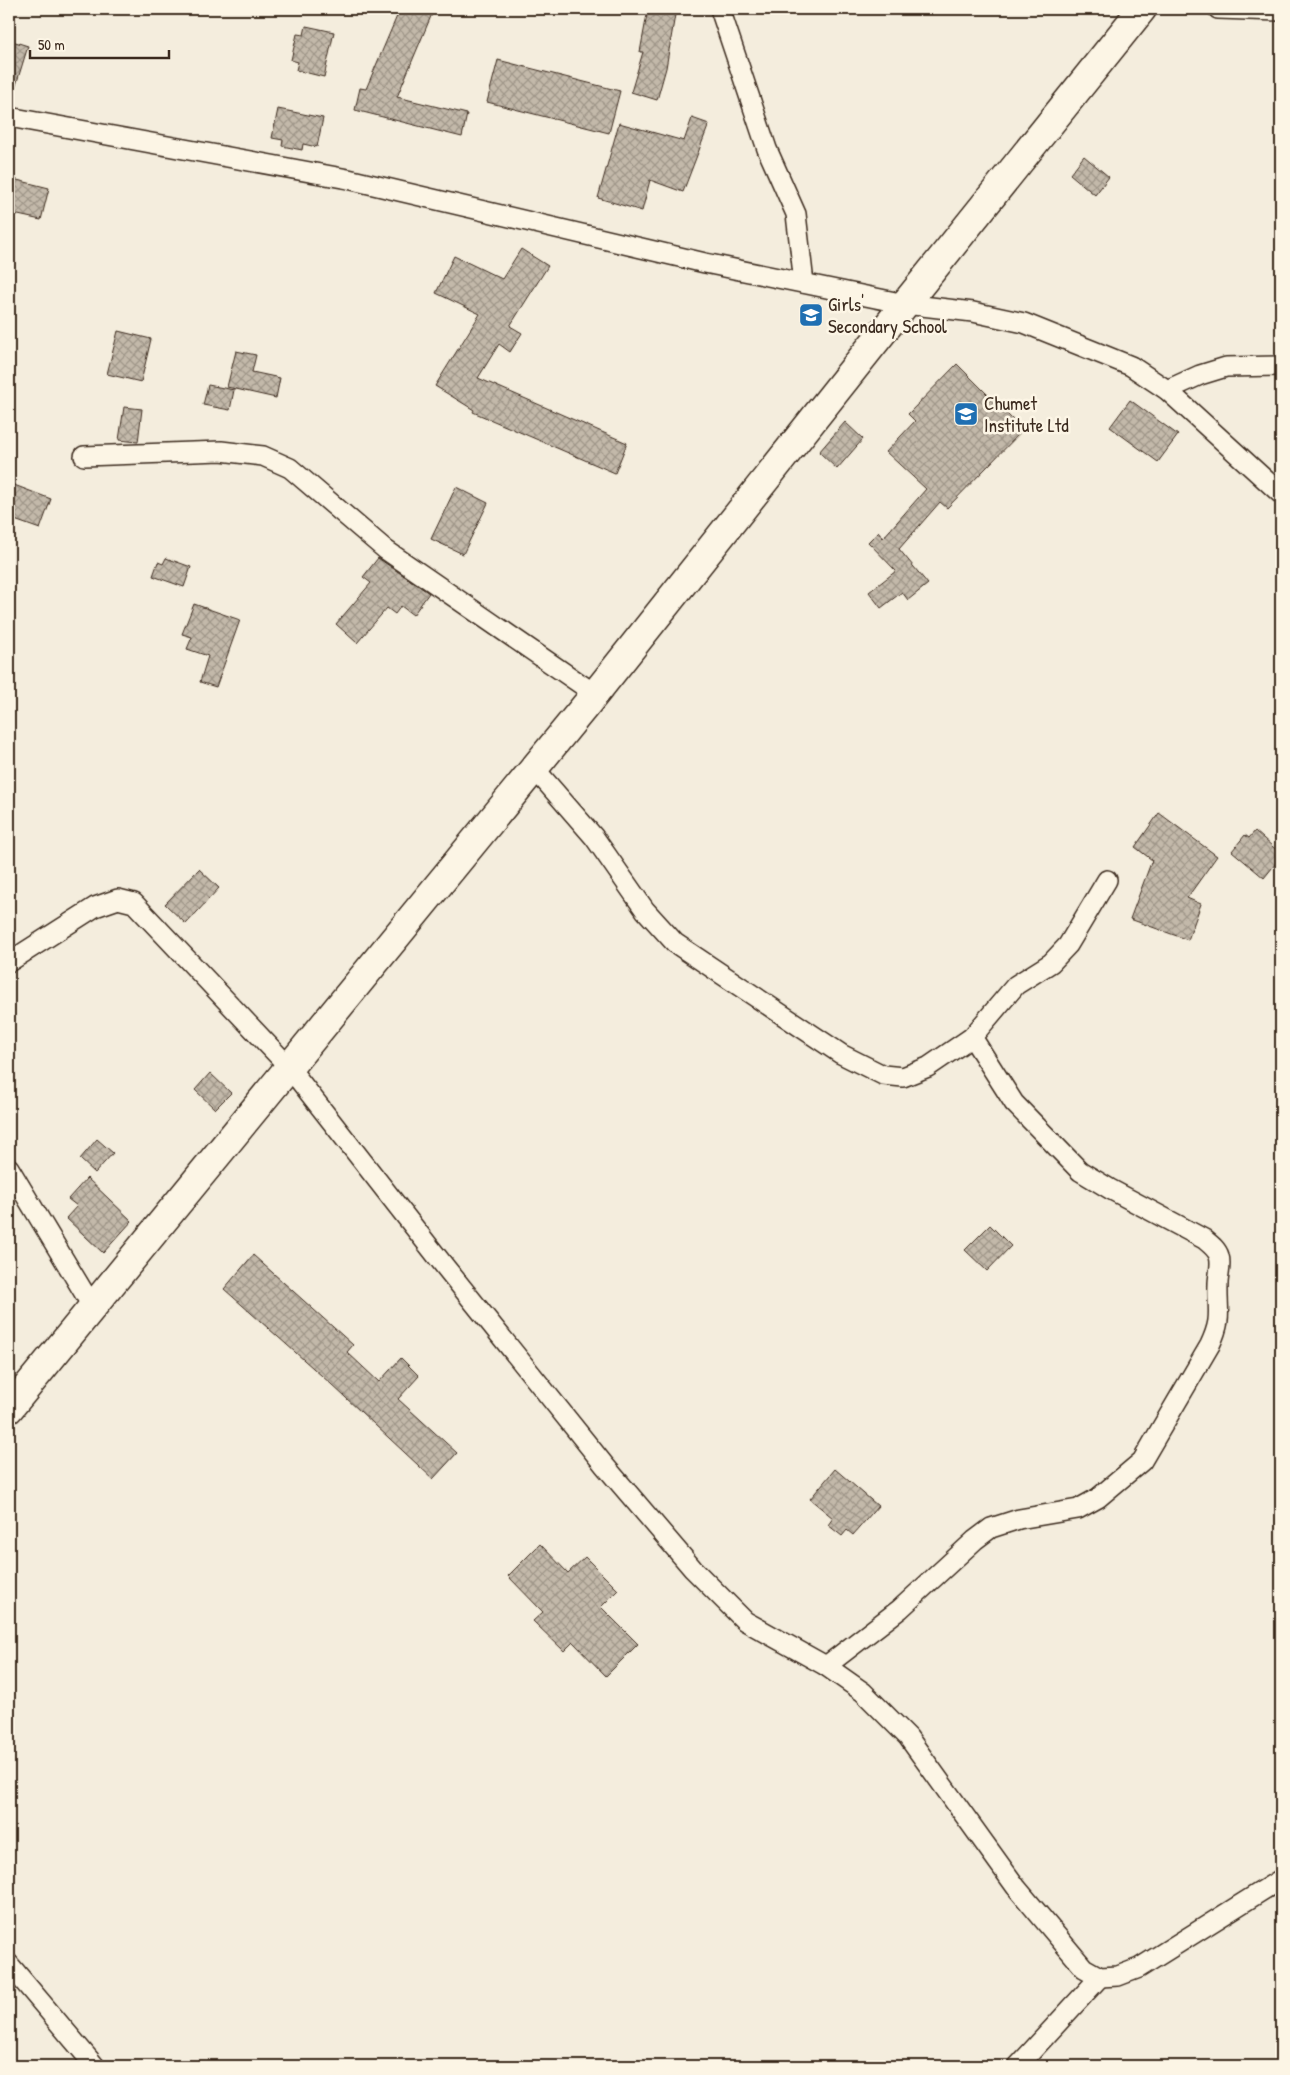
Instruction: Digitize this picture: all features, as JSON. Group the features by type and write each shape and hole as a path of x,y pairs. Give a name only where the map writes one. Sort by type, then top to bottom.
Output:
{"main road":[{"path":"9,1409 288,1066 595,694 1142,9"}],"street":[{"path":"720,9 767,149 796,214 804,283"},
{"path":"1218,9 1281,11"},
{"path":"9,117 348,179 705,263 905,304 973,312 1024,323 1131,366 1167,390 1281,494"},
{"path":"1167,390 1200,375 1226,367 1281,366"},
{"path":"84,456 221,451 263,456 290,468 386,550 595,694"},
{"path":"534,768 594,837 645,910 675,943 841,1054 883,1075 903,1077 928,1067 972,1038 1016,985 1051,963 1068,945 1108,880"},
{"path":"9,962 95,907 118,899 134,903 288,1066 605,1466 693,1569 745,1621 826,1666 863,1692 908,1737 1016,1887 1084,1968 1100,1977 1118,1976 1139,1968 1281,1879"},
{"path":"826,1666 875,1630 991,1528 1019,1519 1078,1509 1098,1498 1142,1461 1218,1328 1220,1258 1217,1251 1204,1239 1080,1171 1014,1102 972,1038"},
{"path":"9,1168 92,1306"},
{"path":"9,1964 95,2066"},
{"path":"1018,2066 1100,1977"}],"building":[{"path":"400,9 434,9 397,97 467,114 462,137 355,110 360,88 366,89"},
{"path":"648,9 676,9 666,68 657,100 631,92 643,52 640,52"},
{"path":"306,26 334,32 324,77 296,70 298,62 291,60 297,34 304,35"},
{"path":"9,40 28,46 12,98 9,97"},
{"path":"498,60 620,91 609,133 487,102"},
{"path":"278,109 323,118 317,147 303,144 302,150 282,146 283,140 272,138"},
{"path":"692,118 709,124 683,192 650,180 642,211 598,198 619,123 684,141"},
{"path":"1084,156 1109,177 1095,195 1070,174"},
{"path":"9,178 49,188 41,220 9,213"},
{"path":"521,249 548,266 510,326 522,333 510,352 499,344 478,378 627,443 615,473 473,412 474,410 435,386 480,314 436,293 454,256 502,279"},
{"path":"118,331 151,339 141,382 107,374"},
{"path":"236,351 256,355 252,372 280,378 276,398 227,387"},
{"path":"957,364 1023,430 947,508 940,502 899,549 928,584 908,600 902,592 881,608 869,592 896,571 868,542 878,532 883,538 926,489 886,452 915,421 908,414"},
{"path":"208,385 234,390 230,410 203,405"},
{"path":"1130,400 1178,435 1158,462 1110,427"},
{"path":"124,407 142,409 138,442 119,440"},
{"path":"845,422 863,439 837,469 819,452"},
{"path":"9,483 51,499 40,529 9,518"},
{"path":"456,487 488,503 463,554 431,539"},
{"path":"166,558 191,567 184,587 153,576 158,562 163,564"},
{"path":"378,558 429,593 413,615 401,606 395,614 387,608 357,643 336,624 371,583 363,577"},
{"path":"194,604 240,620 216,687 200,682 208,656 187,649 192,637 182,634"},
{"path":"1159,813 1217,856 1187,898 1201,904 1188,940 1130,919 1152,860 1135,847"},
{"path":"1255,831 1281,854 1281,857 1264,878 1232,851 1245,835 1249,838"},
{"path":"199,869 219,888 186,924 165,904"},
{"path":"210,1073 231,1093 215,1109 195,1090"},
{"path":"97,1139 113,1153 95,1173 80,1159"},
{"path":"87,1178 132,1221 103,1253 66,1218 77,1206 68,1199"},
{"path":"990,1225 1011,1246 987,1271 965,1250"},
{"path":"253,1255 353,1345 347,1352 379,1382 401,1358 419,1376 398,1399 457,1453 433,1479 331,1384 224,1289"},
{"path":"835,1469 878,1506 853,1535 847,1530 842,1536 828,1525 833,1518 810,1499"},
{"path":"540,1544 568,1573 585,1557 618,1590 601,1607 638,1644 606,1676 573,1642 564,1651 533,1621 543,1612 508,1576"}],"place":[{"name":"Girls' Secondary School","path":"811,315"},
{"name":"Chumet Institute Ltd","path":"966,414"}]}
